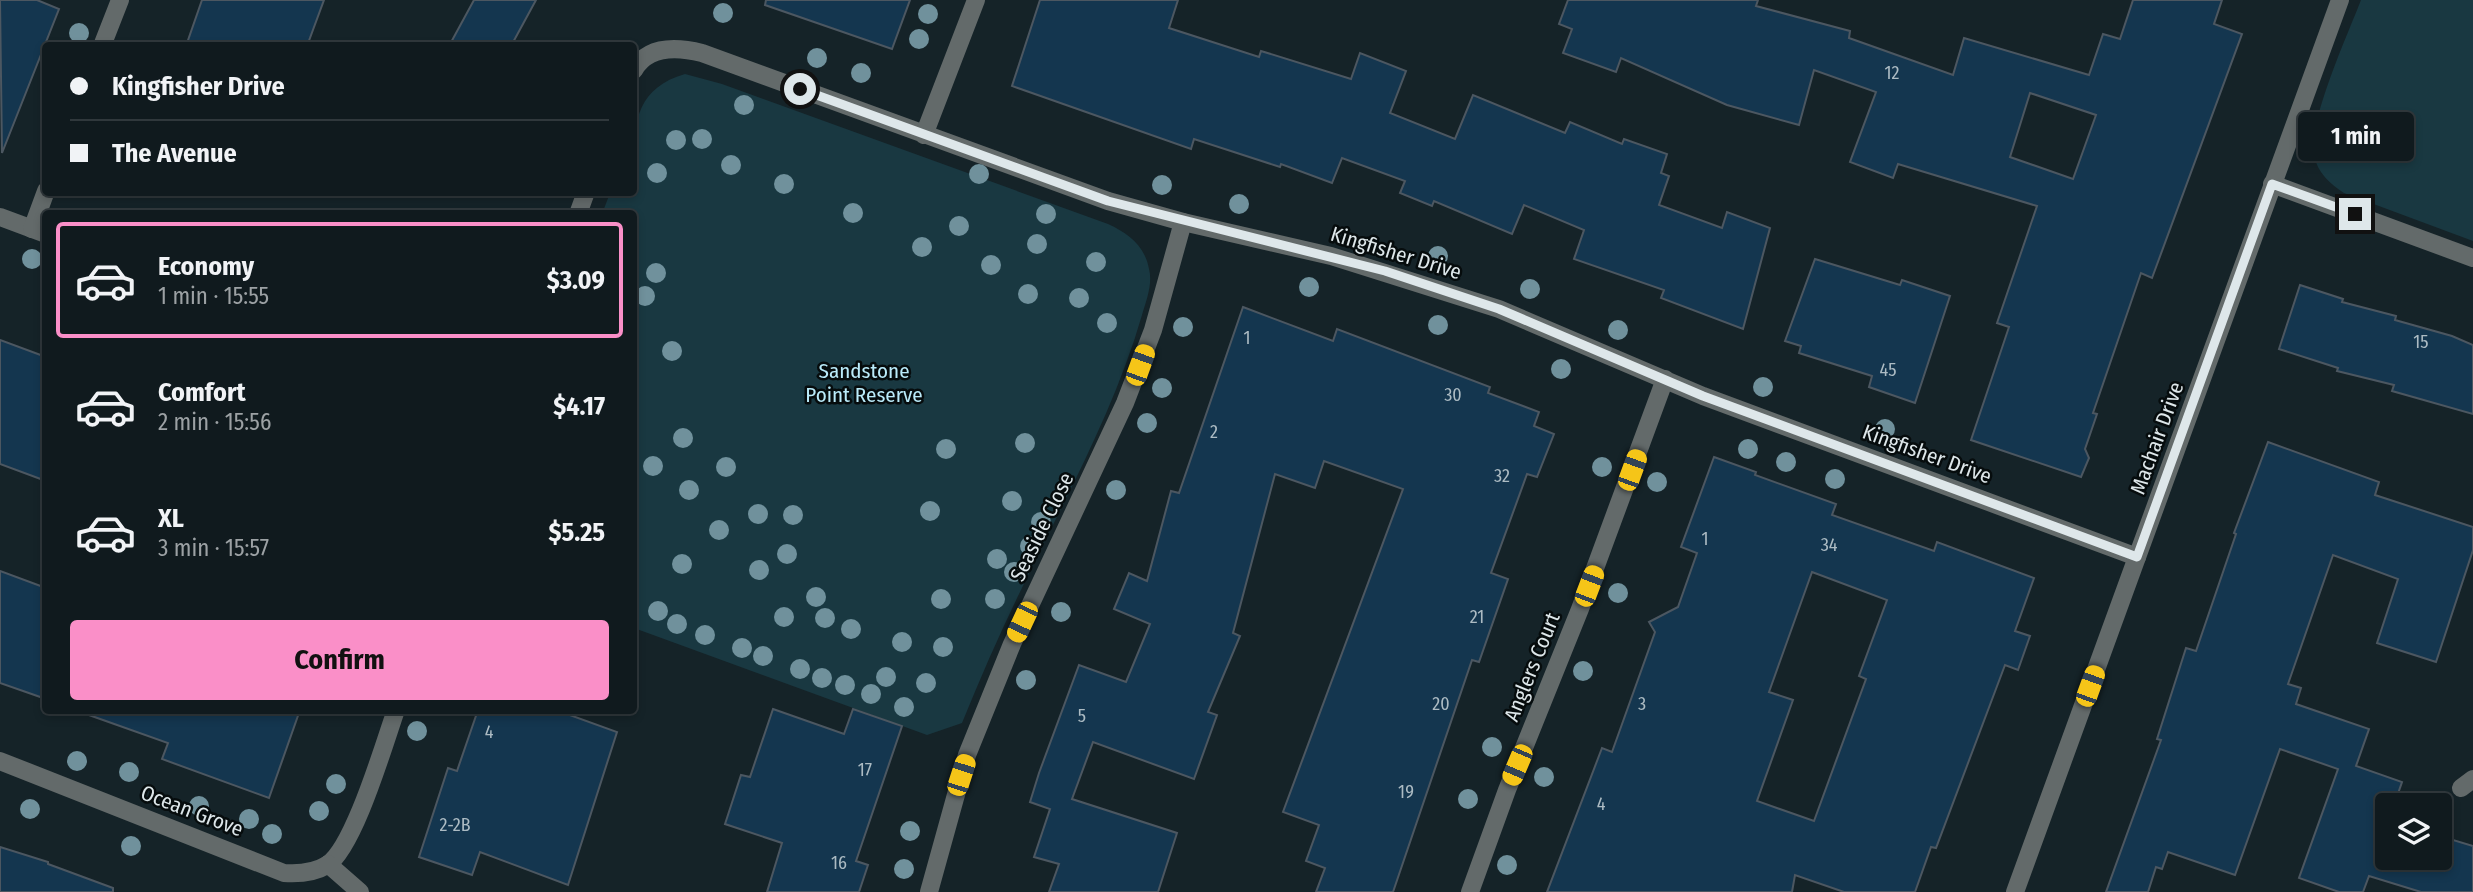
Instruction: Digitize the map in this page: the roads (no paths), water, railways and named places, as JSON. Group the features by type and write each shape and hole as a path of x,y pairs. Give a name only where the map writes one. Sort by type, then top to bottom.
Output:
{"street":[{"path":"104,42 120,0"},
{"path":"924,135 976,0"},
{"name":"Machair Drive","path":"2015,892 2340,0"},
{"name":"Kingfisher Drive","path":"637,67 647,56 659,51 686,49 1073,190 1183,222 1331,256 1444,289 1538,324 1665,379 2137,557"},
{"path":"2272,184 2473,258"},
{"path":"0,217 39,231"},
{"name":"Seaside Close","path":"929,892 967,755 1012,644 1125,403 1153,330 1183,222"},
{"name":"Anglers Court","path":"1470,892 1507,790 1580,610 1665,379"},
{"path":"360,892 328,864 350,836 396,714"},
{"name":"Ocean Grove","path":"0,761 284,873 303,874 328,864"}],"park label":[{"name":"Sandstone Point Reserve","path":"864,383"}]}
